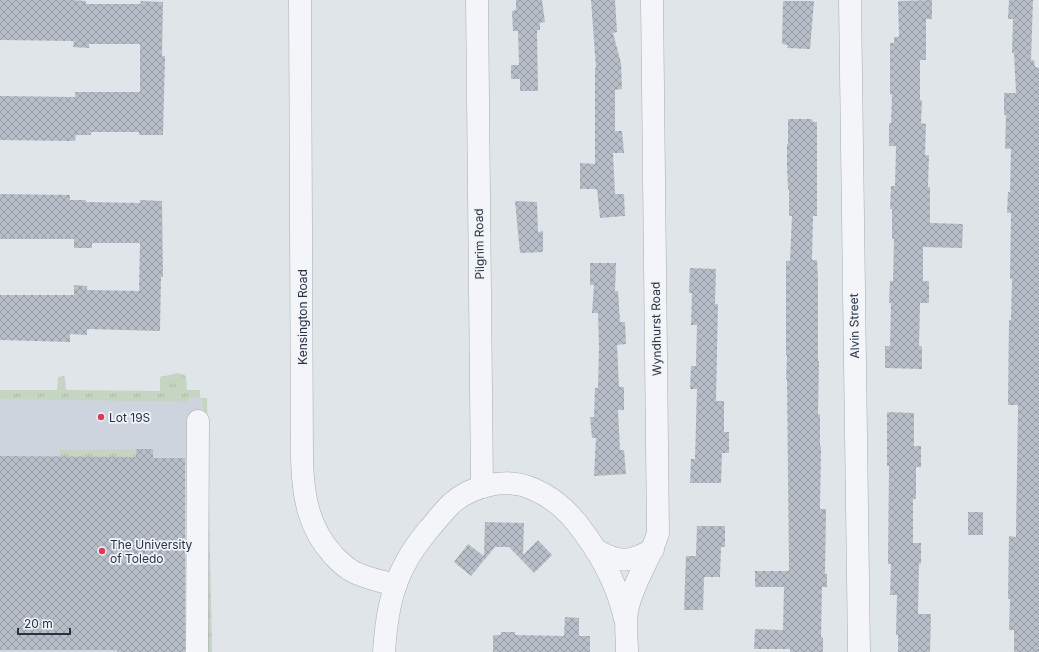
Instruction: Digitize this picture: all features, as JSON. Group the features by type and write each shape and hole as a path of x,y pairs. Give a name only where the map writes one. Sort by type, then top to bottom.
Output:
{"street":[{"name":"Kensington Road","path":"300,0 302,459 304,489 309,514 314,526 321,540 340,562 349,570 360,575 396,585"},
{"name":"Pilgrim Road","path":"477,0 482,487"},
{"name":"Wyndhurst Road","path":"627,652 627,612 634,587 653,549 658,533 659,520 652,0"},
{"name":"Alvin Street","path":"850,0 859,652"},
{"path":"197,652 198,421"},
{"path":"384,652 387,617 391,599 405,564 413,550 440,515 465,494 482,487 501,484 515,484 532,488 555,502 571,515 596,550 616,587 626,624"},
{"path":"596,550 618,560 637,558 653,549"}],"shaded area":[{"name":"The University of Toledo","path":"0,396 202,398 201,450 206,652 0,652"}],"green space":[{"path":"178,373 186,376 187,390 200,390 200,398 190,398 187,402 0,399 0,390 57,390 58,377 64,376 66,390 160,391 160,377"},
{"path":"202,398 207,398 212,652 208,652"},
{"path":"136,449 136,457 60,457 60,450"}],"building":[{"path":"0,0 71,0 86,1 86,4 141,4 140,1 163,2 162,56 165,56 163,135 139,135 139,132 91,132 91,135 76,135 75,141 0,140 0,96 75,97 75,92 140,92 140,44 89,44 89,48 73,47 74,41 0,40"},
{"path":"516,0 542,0 545,22 540,23 540,30 537,30 538,91 520,91 520,79 511,79 511,65 519,65 518,31 513,31 512,11 516,10"},
{"path":"591,0 615,0 617,32 613,33 621,63 622,89 615,90 615,131 622,131 624,153 613,153 615,194 624,194 625,216 600,218 597,189 580,189 580,163 595,164 596,68"},
{"path":"932,0 932,19 926,19 926,60 920,60 920,100 922,100 921,123 926,124 925,155 929,155 928,187 930,187 930,223 963,224 962,248 923,247 923,281 929,281 929,303 920,303 919,346 922,346 922,369 885,368 885,346 890,346 891,303 889,303 890,281 893,281 894,239 892,239 892,209 890,209 891,186 895,186 896,146 889,146 889,123 891,123 892,94 890,94 890,43 894,43 894,37 899,37 898,1"},
{"path":"1009,0 1033,0 1031,60 1034,60 1035,67 1039,68 1039,652 1014,652 1014,630 1009,630 1009,536 1016,537 1018,405 1008,405 1009,320 1011,320 1012,279 1010,279 1011,213 1007,213 1008,192 1010,192 1011,149 1005,149 1006,115 1004,115 1004,93 1016,93 1014,53 1012,53 1013,19 1008,19"},
{"path":"783,1 814,1 810,49 787,48 788,45 782,44"},
{"path":"788,119 812,119 813,122 817,122 817,216 813,216 812,260 817,260 818,279 818,414 820,414 821,446 820,509 826,509 825,574 827,574 827,587 822,587 821,637 823,638 823,652 790,652 790,649 754,649 755,629 783,630 784,587 755,587 755,571 789,571 786,261 790,261 792,216 789,216 787,165"},
{"path":"0,194 70,195 70,200 86,200 86,202 140,203 140,200 162,201 163,277 161,277 160,331 87,329 87,335 70,334 70,342 0,340 0,295 74,295 74,285 87,286 87,290 139,291 140,243 92,243 92,248 74,248 74,239 0,239"},
{"path":"515,201 537,202 538,232 543,231 543,252 520,253"},
{"path":"590,263 616,263 615,291 618,291 620,322 625,322 626,344 617,345 619,387 624,387 624,410 618,410 620,450 624,450 626,474 594,476 596,438 592,438 590,417 594,417 595,388 598,388 599,347 598,313 592,313 594,285 590,285"},
{"path":"690,268 716,269 715,304 718,304 716,401 724,401 724,432 729,432 729,453 722,453 721,483 690,483 691,459 695,459 697,389 690,389 691,366 696,366 697,325 691,325 692,293 689,293"},
{"path":"887,412 914,413 914,446 921,446 921,467 916,467 916,499 913,499 913,543 921,543 918,614 931,614 930,652 898,652 898,635 896,635 897,595 890,595 891,564 888,564 889,466 887,466"},
{"name":"The University of Toledo","path":"136,449 153,449 153,458 185,458 185,652 117,652 117,650 0,650 0,456 136,457"},
{"path":"968,512 983,512 983,535 968,535"},
{"path":"485,522 524,523 523,555 538,540 552,555 534,573 509,547 495,547 471,576 454,562 468,544 484,556"},
{"path":"697,526 725,526 725,547 721,547 720,577 704,577 703,610 684,610 686,556 696,556"},
{"path":"565,617 579,618 579,636 590,636 590,652 493,652 493,635 501,635 501,632 515,632 515,635 564,636"}],"place":[{"name":"Lot 19S","path":"101,417"},
{"name":"The University of Toledo","path":"102,551"}]}
